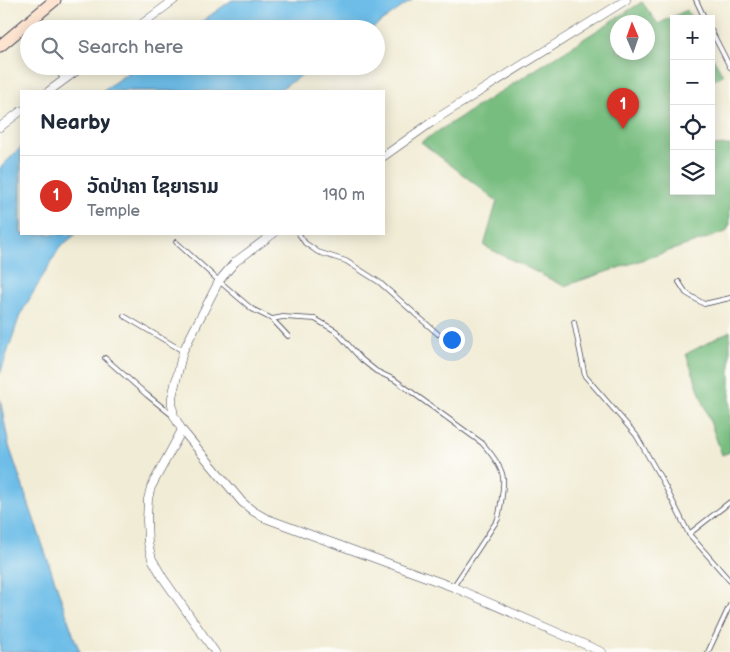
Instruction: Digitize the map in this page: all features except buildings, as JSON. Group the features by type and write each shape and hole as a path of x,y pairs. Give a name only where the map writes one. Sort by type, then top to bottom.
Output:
{"main road":[{"path":"34,20 55,0"},
{"path":"1,43 20,32"}],"street":[{"path":"145,20 164,3 174,0"},
{"path":"385,155 439,118 626,0"},
{"path":"50,90 71,75"},
{"path":"0,127 20,112"},
{"path":"272,235 235,262 219,281 183,351 172,397 174,416 182,430 242,502 264,518 453,587 602,652"},
{"path":"182,430 151,487 146,520 148,543 152,559 163,578 215,652"}],"lane":[{"path":"696,0 703,15"},
{"path":"715,38 730,67"},
{"path":"60,75 64,80"},
{"path":"300,235 305,243 318,252 346,261 379,282 438,334"},
{"path":"176,242 252,309 272,319 288,336"},
{"path":"679,282 686,293 704,304 730,298"},
{"path":"124,316 183,351"},
{"path":"272,319 283,317 315,319 336,331 361,359 376,371 395,380 482,443 492,454 503,477 498,519 453,587"},
{"path":"574,322 585,376 636,435 663,482 689,534 730,581"},
{"path":"105,358 174,416"},
{"path":"689,534 730,502"},
{"path":"708,652 730,605"}],"green space":[{"path":"642,2 651,15 621,15"},
{"path":"687,10 690,15 677,15"},
{"path":"670,18 670,195 715,195 715,146 730,145 730,224 726,232 564,286 484,246 497,201 421,142 610,22 610,60 655,60 655,20 658,24"},
{"path":"715,61 723,75 715,80"},
{"path":"730,331 730,452 722,455 686,354"}],"water":[{"path":"232,0 412,0 384,20 204,20"},
{"path":"125,75 302,75 279,90 103,90"},
{"path":"20,148 20,235 75,235 60,247 20,315 0,374 0,168"},
{"path":"0,399 9,446 80,652 0,652"}],"place":[{"name":"ວັດປ່າຄາ ໄຊຍາຣາມ","path":"623,129"}]}
